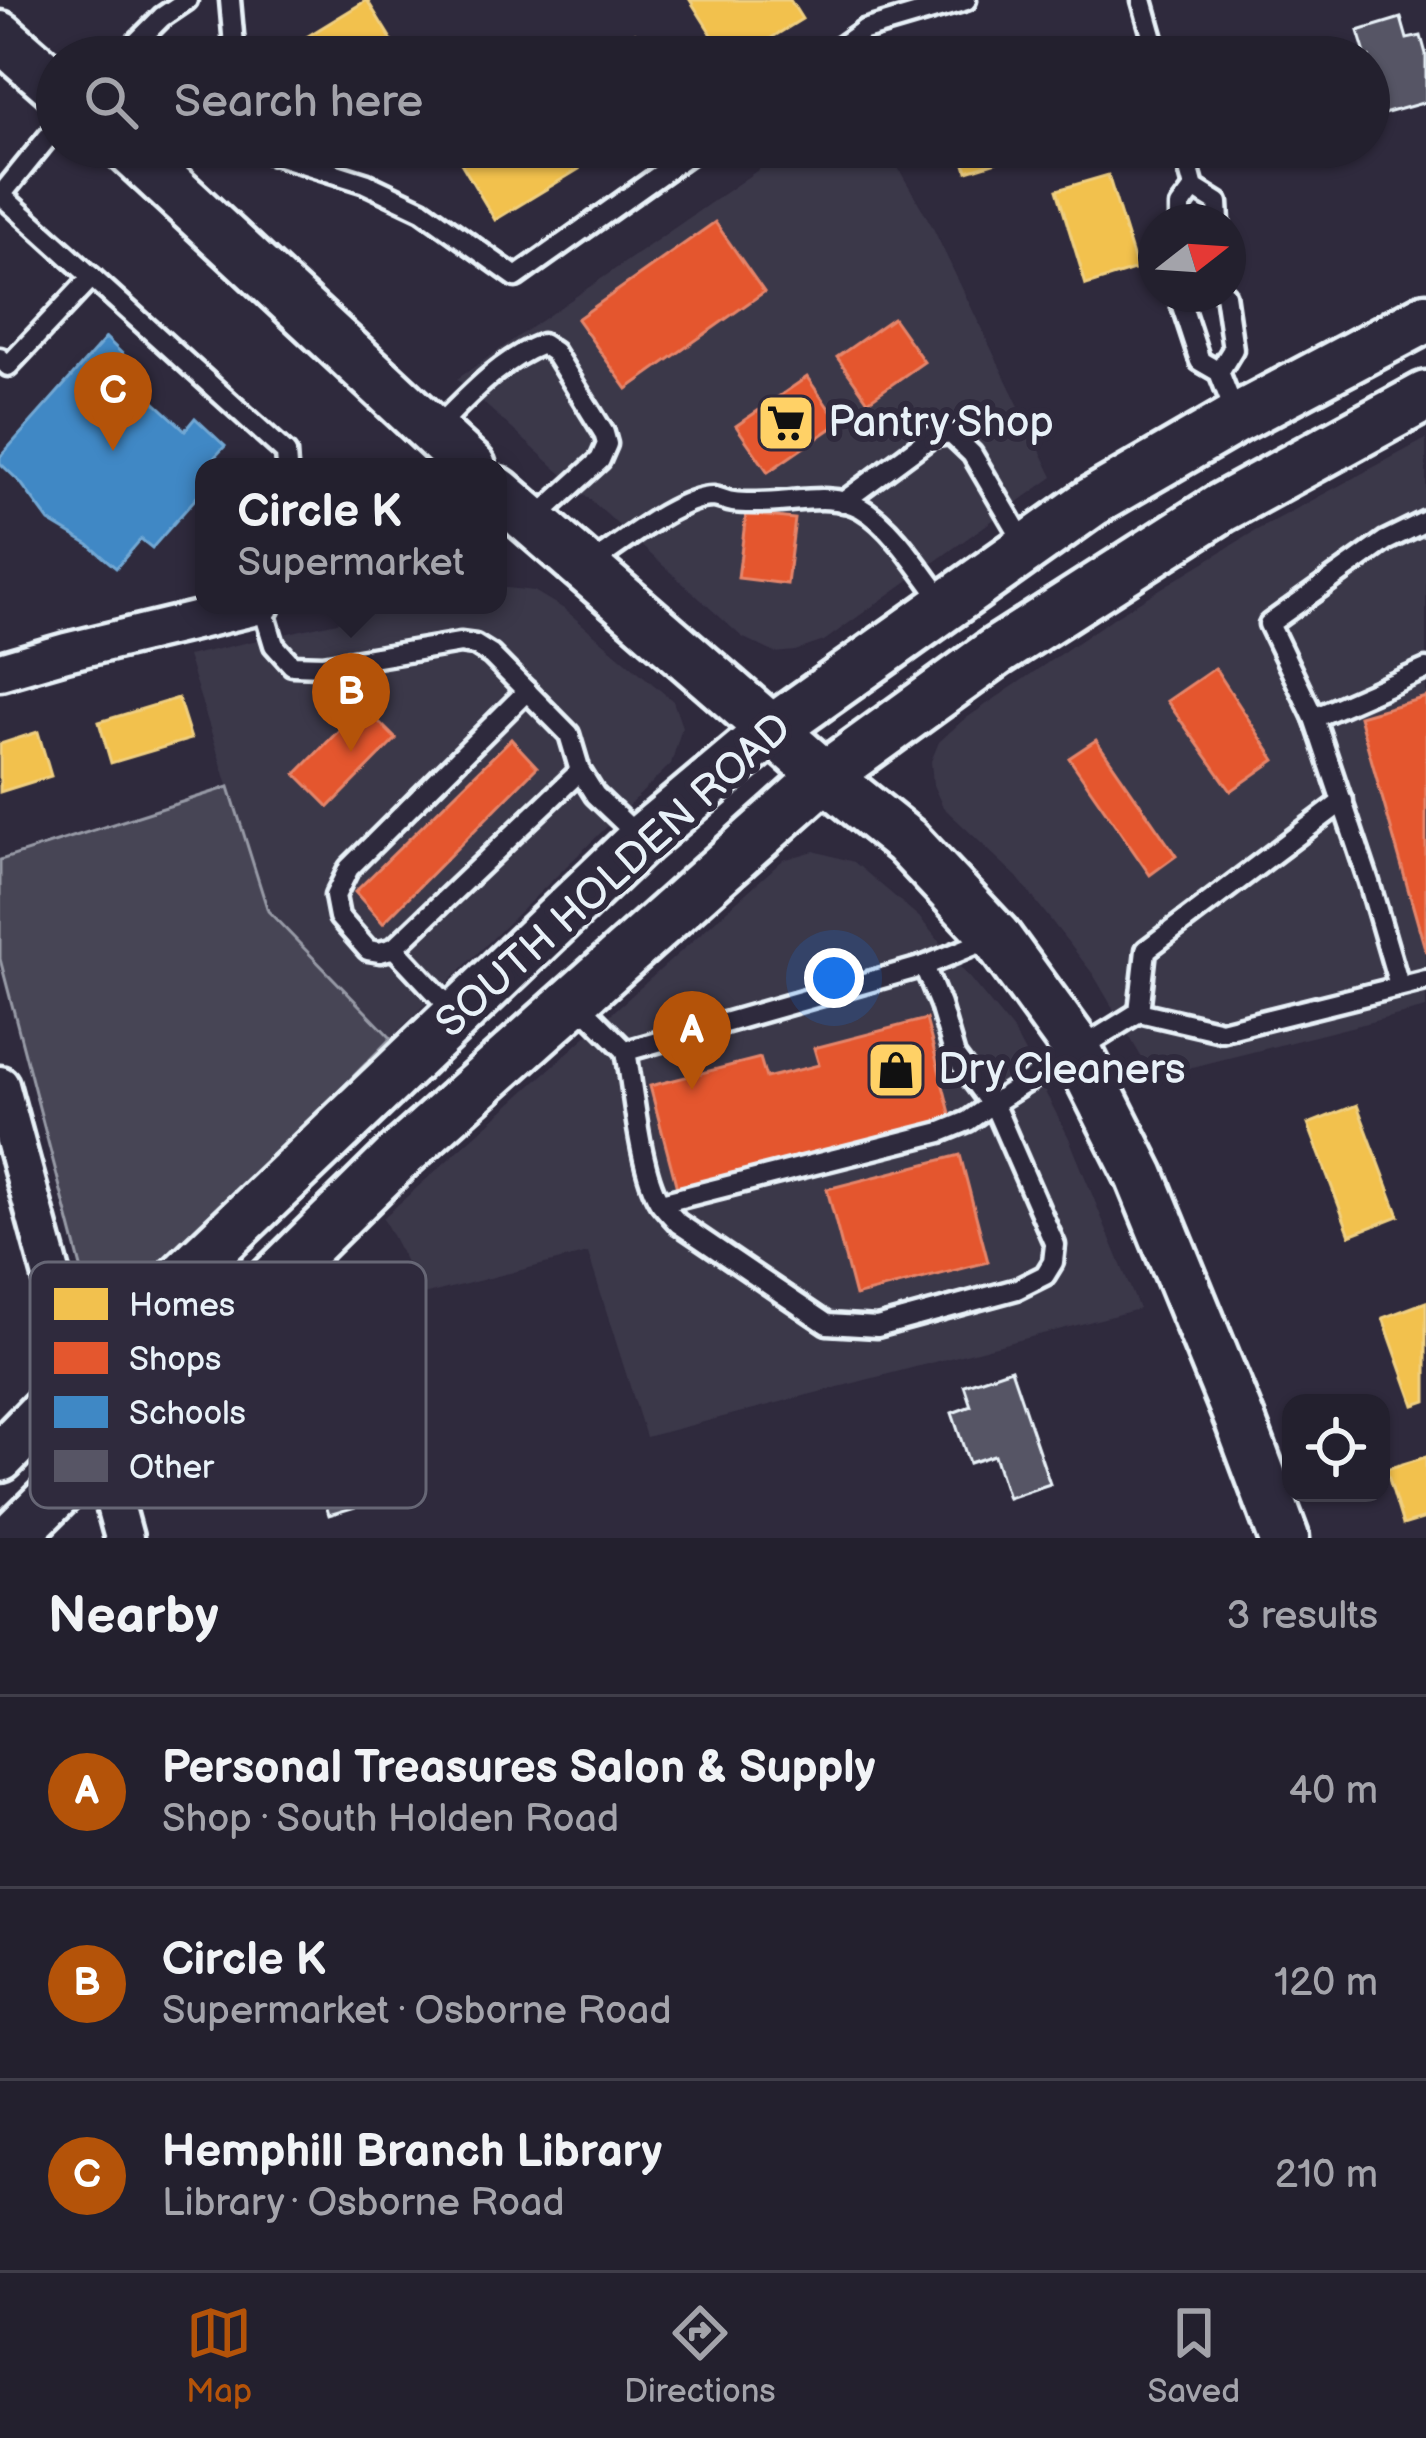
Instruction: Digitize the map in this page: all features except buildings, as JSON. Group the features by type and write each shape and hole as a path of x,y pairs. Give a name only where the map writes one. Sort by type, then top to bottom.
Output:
{"main road":[{"path":"0,36 36,68"},
{"path":"150,168 462,458"},
{"name":"SOUTH HOLDEN ROAD","path":"198,1262 642,839 773,729 1092,502 1237,418 1426,318"},
{"name":"SOUTH HOLDEN ROAD","path":"291,1262 396,1159 825,776 996,652 1221,508 1426,396"},
{"path":"509,515 584,568 906,841 996,937 1076,1049 1140,1176 1284,1538"},
{"name":"SOUTH HOLDEN ROAD","path":"0,1457 30,1426"},
{"name":"SOUTH HOLDEN ROAD","path":"11,1538 41,1508"}],"street":[{"path":"0,671 224,614"},
{"path":"0,1085 48,1262"},
{"path":"116,1508 124,1538"}],"lane":[{"path":"143,36 187,0"},
{"path":"230,0 233,36"},
{"path":"856,36 966,0"},
{"path":"1142,0 1152,36"},
{"path":"36,152 1,196 286,458"},
{"path":"318,168 365,183 422,210 516,277 669,168"},
{"path":"1189,168 1194,188 1219,204"},
{"path":"1182,204 1194,188"},
{"path":"0,358 8,366 92,278"},
{"path":"1184,312 1200,361 1220,372 1237,418"},
{"path":"1220,372 1233,349 1228,312"},
{"path":"433,431 486,379 526,350 542,344 554,352 607,443 600,460 509,515"},
{"path":"843,502 931,437 951,434 972,454 1028,548"},
{"path":"584,568 666,512 693,500 843,502 878,522 946,605"},
{"path":"1400,985 1314,718 1269,624 1385,541 1426,521"},
{"path":"264,614 274,645 292,665 323,666 460,643 491,655 569,734 580,771 595,795 642,839"},
{"path":"1314,718 1426,669"},
{"path":"527,691 350,868 335,896 340,917 368,950 394,948 580,771"},
{"path":"1139,1012 1146,950 1343,801"},
{"path":"626,1051 924,965 996,937"},
{"path":"394,948 457,1015"},
{"path":"575,999 626,1051 647,1173 678,1223 827,1324 877,1327 1017,1289 1045,1275 1053,1262 1055,1245 994,1103 956,1056 924,965"},
{"path":"662,1203 941,1132 968,1121 1139,1012 1222,1030 1426,980"}],"shaded area":[{"path":"761,168 898,168 932,226 1053,477 824,641 775,653 742,637 457,379"},
{"path":"1426,439 1426,1008 1153,1077 1093,974 1017,877 943,807 933,785 931,761 939,742 962,721 1116,616 1255,531"},
{"path":"507,588 534,591 564,609 673,701 682,727 671,764 391,1038 268,911 187,656 372,614 507,614"},
{"path":"229,787 268,911 391,1038 171,1262 80,1262 0,959 0,860"},
{"path":"814,851 854,862 919,917 1014,1032 1069,1138 1139,1309 646,1437 588,1253 426,1294 426,1262 406,1262 383,1218 783,860"}],"place":[{"name":"Pantry Shop","path":"786,423"},
{"name":"Hemphill Branch Library","path":"113,451"},
{"name":"Circle K","path":"351,752"},
{"name":"Dry Cleaners","path":"896,1070"},
{"name":"Personal Treasures Salon & Supply","path":"692,1090"}]}
